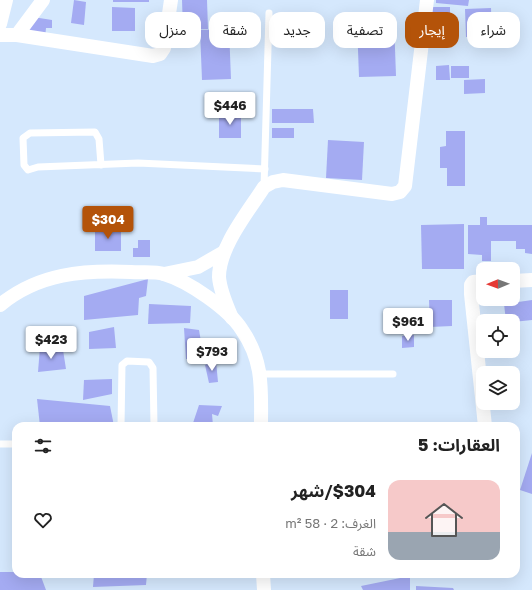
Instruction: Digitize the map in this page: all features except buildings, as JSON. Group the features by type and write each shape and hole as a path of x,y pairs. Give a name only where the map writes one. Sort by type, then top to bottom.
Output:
{"street":[{"path":"0,24 6,0"},
{"path":"17,35 44,0"},
{"path":"0,35 17,35 153,56 160,54 164,48 171,0"},
{"path":"232,318 219,279 224,252 264,187 273,182 282,180 392,194 400,192 405,186 427,0"},
{"path":"0,305 31,284 78,272 99,270 164,274 198,267 224,252"},
{"path":"164,274 198,292 232,318 242,330 252,348 261,374 261,422"},
{"path":"520,281 532,280"},
{"path":"476,282 471,284 471,294 486,422"},
{"path":"263,578 264,590"}],"lane":[{"path":"264,187 269,13"},
{"path":"101,165 99,139 95,132 30,133 23,138 24,165 28,170 38,167 101,165 138,163 265,169"},
{"path":"121,422 122,365 127,361 149,362 153,368 154,422"},
{"path":"261,374 393,374"},
{"path":"0,444 12,444"}]}
